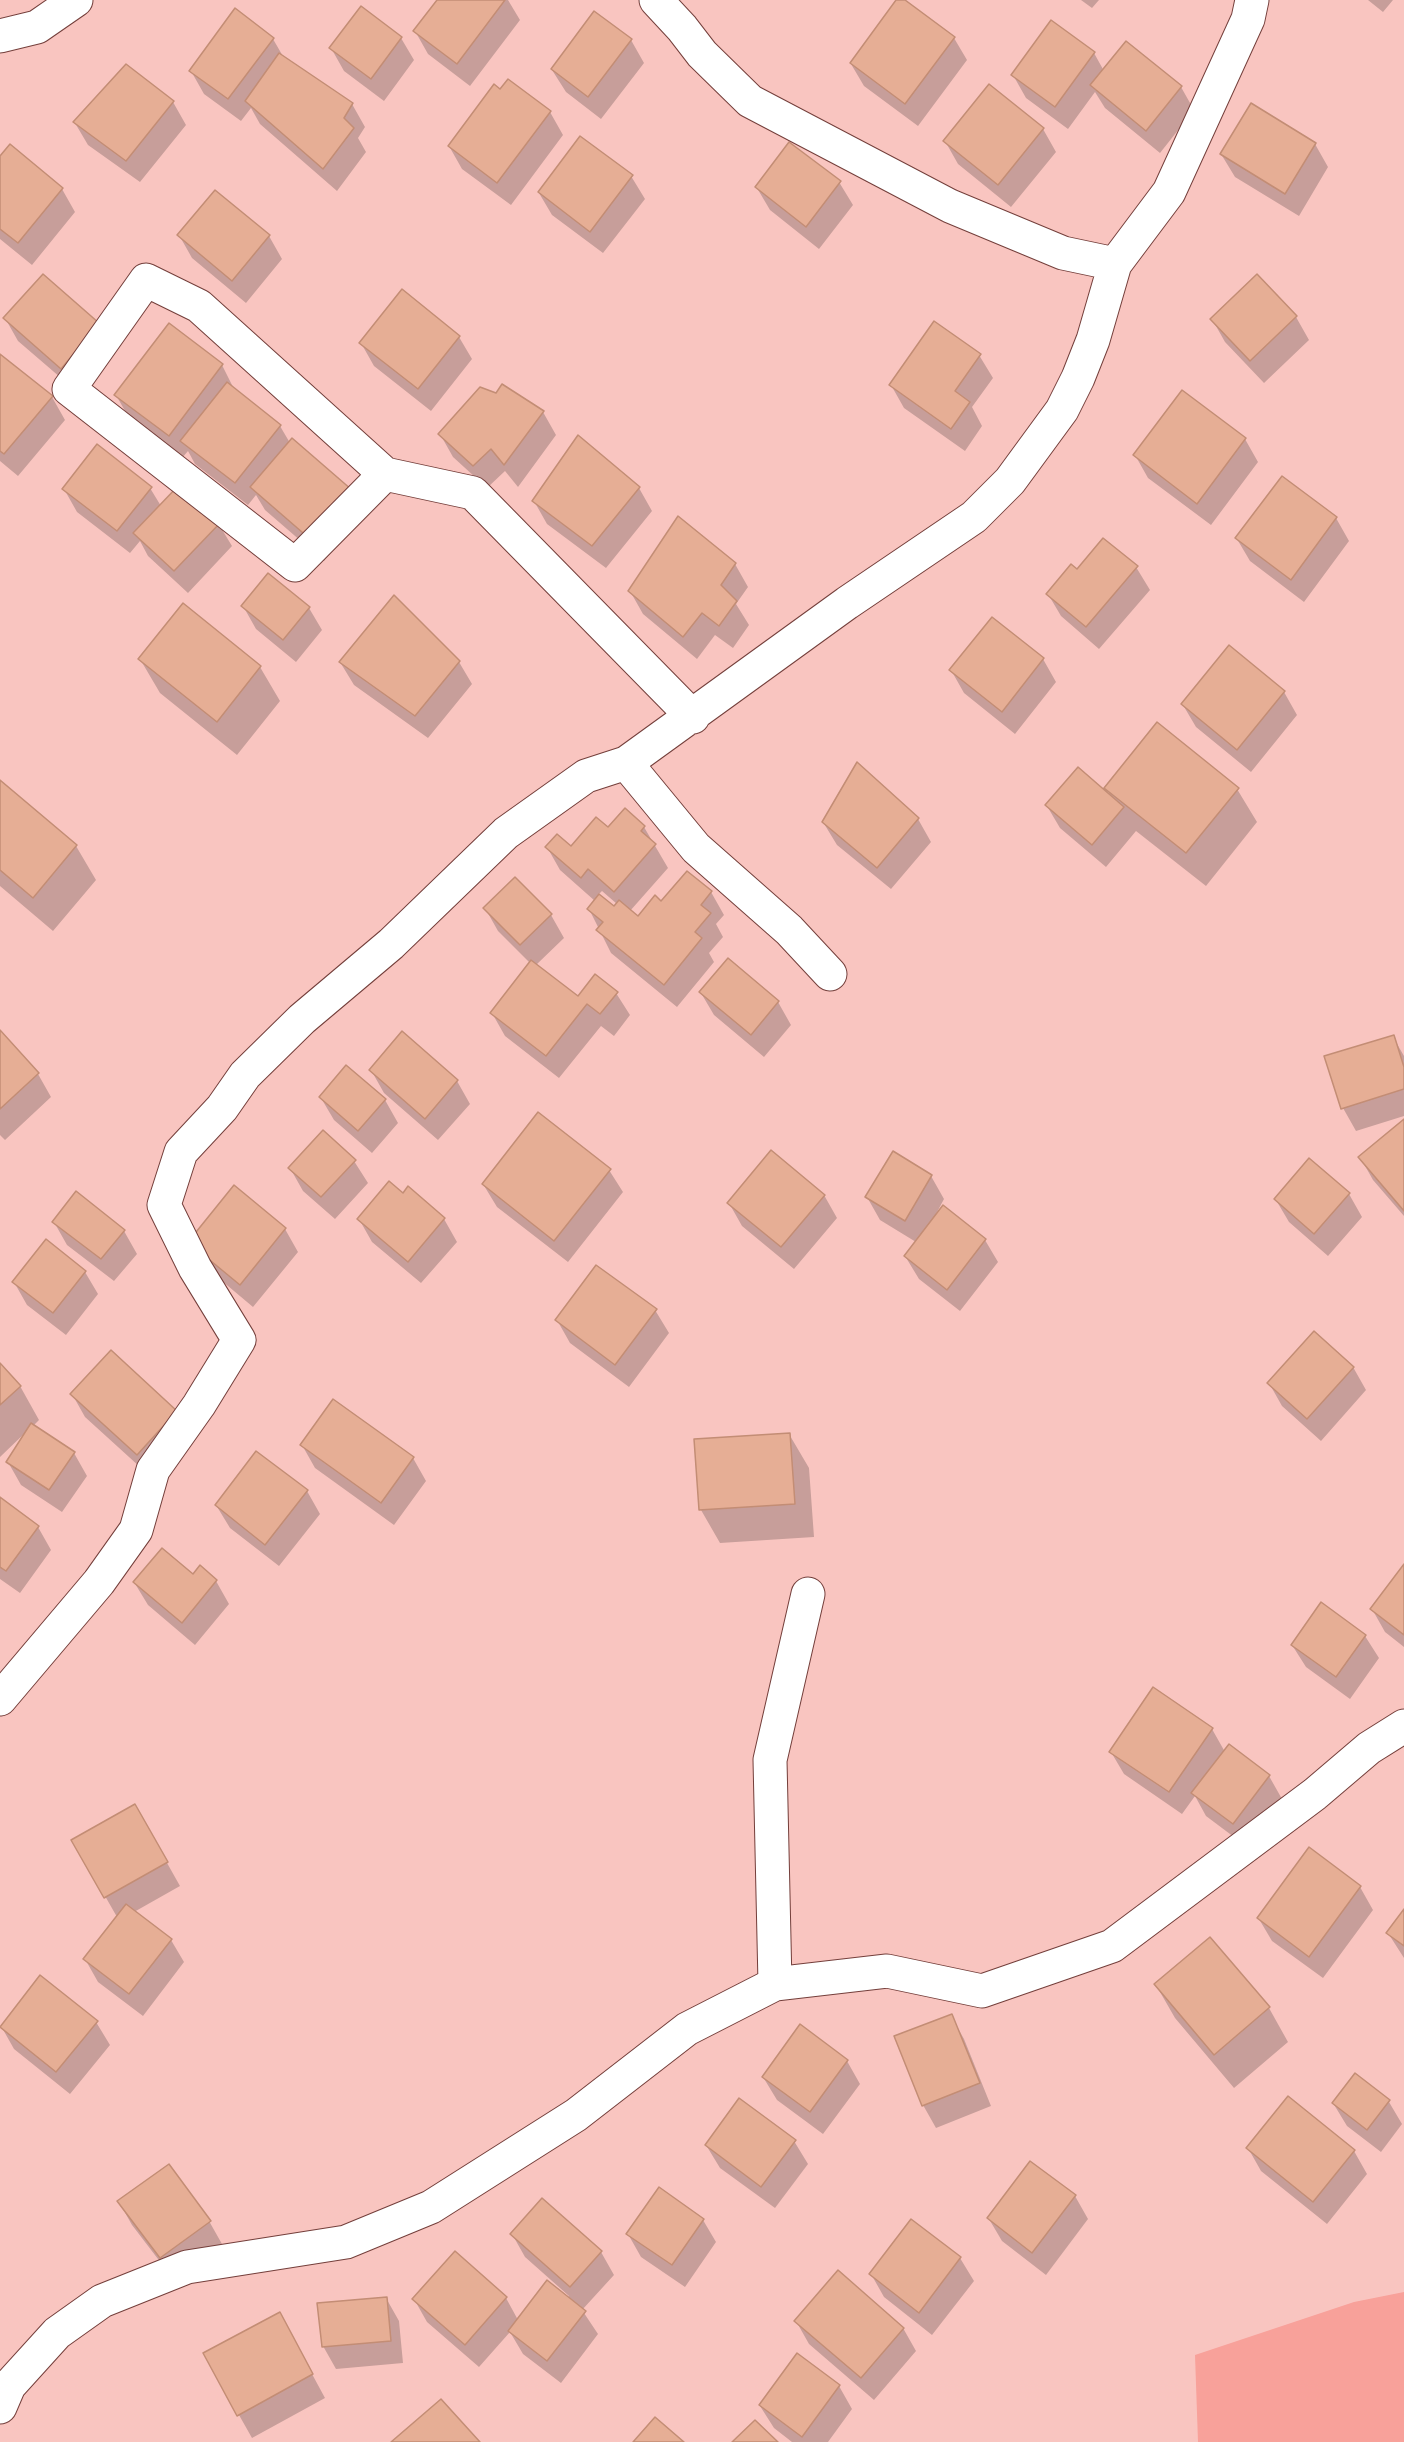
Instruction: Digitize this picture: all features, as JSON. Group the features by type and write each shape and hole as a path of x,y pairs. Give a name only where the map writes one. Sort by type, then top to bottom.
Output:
{"street":[{"path":"0,36 37,27 76,0"},
{"path":"656,0 702,54 750,101 950,206 1063,253 1114,264"},
{"path":"0,1699 99,1582 136,1530 153,1470 199,1405 239,1340 195,1268 164,1204 181,1152 222,1108 245,1075 294,1027 391,944 506,832 586,776 626,763 693,717 847,603 974,517 1010,481 1056,419 1078,378 1093,340 1114,264 1169,192 1248,19 1251,0"},
{"path":"385,474 295,575 69,389 146,280 200,306 385,474 473,493 693,717"},
{"path":"626,763 696,848 789,930 830,974"},
{"path":"774,1984 770,1760 807,1594"},
{"path":"0,2407 9,2386 57,2333 102,2301 187,2267 346,2242 431,2208 576,2115 687,2029 774,1984 887,1971 982,1991 1112,1946 1315,1794 1369,1748 1404,1726"}],"shaded area":[{"path":"1404,2292 1404,2442 1198,2442 1195,2355 1354,2302"}],"building":[{"path":"437,0 505,0 457,64 413,31"},
{"path":"896,0 905,0 955,37 905,104 850,63"},
{"path":"361,6 402,37 371,79 329,48"},
{"path":"235,8 274,38 228,99 189,71"},
{"path":"594,11 632,39 588,97 551,69"},
{"path":"1051,20 1095,52 1055,107 1011,75"},
{"path":"1126,41 1182,86 1146,131 1090,85"},
{"path":"279,53 353,103 344,118 354,128 323,169 245,101"},
{"path":"126,64 174,101 126,161 73,122"},
{"path":"508,79 551,111 497,183 448,146 494,84 500,89"},
{"path":"989,84 1044,128 998,185 943,141"},
{"path":"1251,103 1316,143 1285,194 1220,154"},
{"path":"580,136 633,175 590,232 538,192"},
{"path":"789,142 841,181 806,227 755,187"},
{"path":"10,144 63,188 18,243 0,229 0,156"},
{"path":"215,190 270,235 232,281 177,235"},
{"path":"43,274 99,323 61,369 3,318"},
{"path":"1257,274 1297,316 1250,361 1210,319"},
{"path":"402,289 460,336 418,389 359,343"},
{"path":"934,321 981,354 955,391 970,402 951,429 889,385"},
{"path":"169,323 223,364 169,436 114,395"},
{"path":"0,354 53,396 4,454 0,451"},
{"path":"227,382 281,425 235,483 180,441"},
{"path":"502,384 544,411 504,465 491,449 473,466 438,434 480,387 496,393"},
{"path":"1182,390 1246,438 1197,504 1133,455"},
{"path":"578,435 640,487 592,546 532,501"},
{"path":"292,438 352,490 310,539 250,487"},
{"path":"97,444 152,487 117,531 62,489"},
{"path":"1282,476 1337,517 1291,580 1235,538"},
{"path":"179,485 220,523 174,571 133,533"},
{"path":"678,516 736,563 721,585 737,601 719,626 702,613 683,637 628,591"},
{"path":"1103,538 1138,566 1086,627 1046,594 1071,564 1077,569"},
{"path":"268,573 310,607 283,640 241,606"},
{"path":"394,595 460,661 415,716 339,662"},
{"path":"183,603 261,666 217,722 138,659"},
{"path":"992,617 1044,658 1002,712 949,670"},
{"path":"1229,645 1285,691 1237,750 1181,704"},
{"path":"1157,722 1239,788 1186,853 1104,788"},
{"path":"857,762 919,818 877,868 822,822"},
{"path":"1078,767 1124,807 1092,845 1045,805"},
{"path":"0,780 77,845 33,898 0,870"},
{"path":"625,808 645,826 641,831 656,844 614,892 588,869 581,878 545,847 557,834 571,846 596,817 608,827"},
{"path":"687,871 712,891 701,905 711,913 695,932 702,938 664,985 596,930 603,922 587,909 599,894 614,906 619,900 638,916 655,895 661,901"},
{"path":"515,877 552,914 520,945 483,908"},
{"path":"728,958 779,1001 751,1035 699,992"},
{"path":"531,960 578,996 595,974 618,992 600,1014 587,1004 546,1056 490,1013"},
{"path":"0,1030 39,1073 0,1109"},
{"path":"402,1031 458,1080 425,1119 369,1070"},
{"path":"1394,1035 1404,1067 1404,1089 1341,1109 1324,1056"},
{"path":"346,1065 386,1099 358,1131 319,1097"},
{"path":"538,1112 611,1169 554,1241 482,1184"},
{"path":"1404,1119 1404,1211 1358,1157"},
{"path":"323,1130 356,1160 321,1197 288,1168"},
{"path":"771,1150 825,1195 781,1247 727,1203"},
{"path":"893,1151 932,1175 905,1221 865,1197"},
{"path":"1309,1158 1350,1193 1314,1234 1274,1199"},
{"path":"389,1181 403,1193 408,1186 445,1218 408,1262 357,1219"},
{"path":"234,1185 286,1228 240,1285 188,1242"},
{"path":"76,1191 125,1230 101,1259 52,1222"},
{"path":"943,1205 986,1239 947,1290 904,1256"},
{"path":"46,1239 86,1271 53,1313 12,1282"},
{"path":"596,1265 657,1309 615,1365 555,1320"},
{"path":"1314,1331 1354,1367 1307,1419 1267,1383"},
{"path":"111,1350 177,1411 137,1455 70,1394"},
{"path":"0,1363 21,1386 0,1405"},
{"path":"333,1399 414,1457 381,1503 300,1445"},
{"path":"31,1423 75,1452 49,1490 6,1462"},
{"path":"790,1433 795,1504 699,1510 694,1439"},
{"path":"256,1451 308,1490 265,1545 215,1505"},
{"path":"0,1497 39,1526 6,1571 0,1567"},
{"path":"162,1548 193,1574 200,1565 217,1580 182,1623 133,1582"},
{"path":"1404,1564 1404,1635 1370,1609"},
{"path":"1321,1602 1366,1635 1336,1677 1291,1645"},
{"path":"1153,1687 1213,1728 1169,1792 1109,1752"},
{"path":"1229,1744 1270,1775 1233,1824 1191,1793"},
{"path":"135,1804 168,1862 104,1898 71,1840"},
{"path":"1309,1847 1361,1886 1309,1957 1257,1918"},
{"path":"126,1904 172,1939 129,1994 83,1959"},
{"path":"1404,1909 1404,1946 1386,1933"},
{"path":"1210,1937 1270,2007 1214,2055 1154,1984"},
{"path":"40,1975 98,2021 56,2072 0,2027"},
{"path":"952,2014 980,2083 922,2106 894,2036"},
{"path":"800,2024 848,2060 810,2112 762,2077"},
{"path":"1355,2073 1390,2100 1367,2130 1332,2103"},
{"path":"1288,2096 1355,2150 1313,2202 1246,2148"},
{"path":"739,2098 796,2140 761,2187 705,2145"},
{"path":"1030,2161 1076,2195 1032,2253 987,2218"},
{"path":"169,2164 211,2221 160,2258 117,2201"},
{"path":"659,2187 704,2219 672,2265 626,2234"},
{"path":"542,2198 602,2251 570,2287 510,2234"},
{"path":"911,2219 961,2257 919,2313 869,2274"},
{"path":"455,2251 507,2297 465,2345 412,2299"},
{"path":"838,2270 904,2328 861,2378 794,2321"},
{"path":"547,2280 586,2311 547,2361 508,2331"},
{"path":"387,2297 391,2341 322,2347 317,2303"},
{"path":"280,2312 313,2374 237,2416 203,2353"},
{"path":"797,2353 840,2385 802,2437 759,2405"},
{"path":"441,2399 480,2442 391,2442"},
{"path":"655,2417 684,2442 633,2442"},
{"path":"755,2420 778,2442 732,2442"}]}
